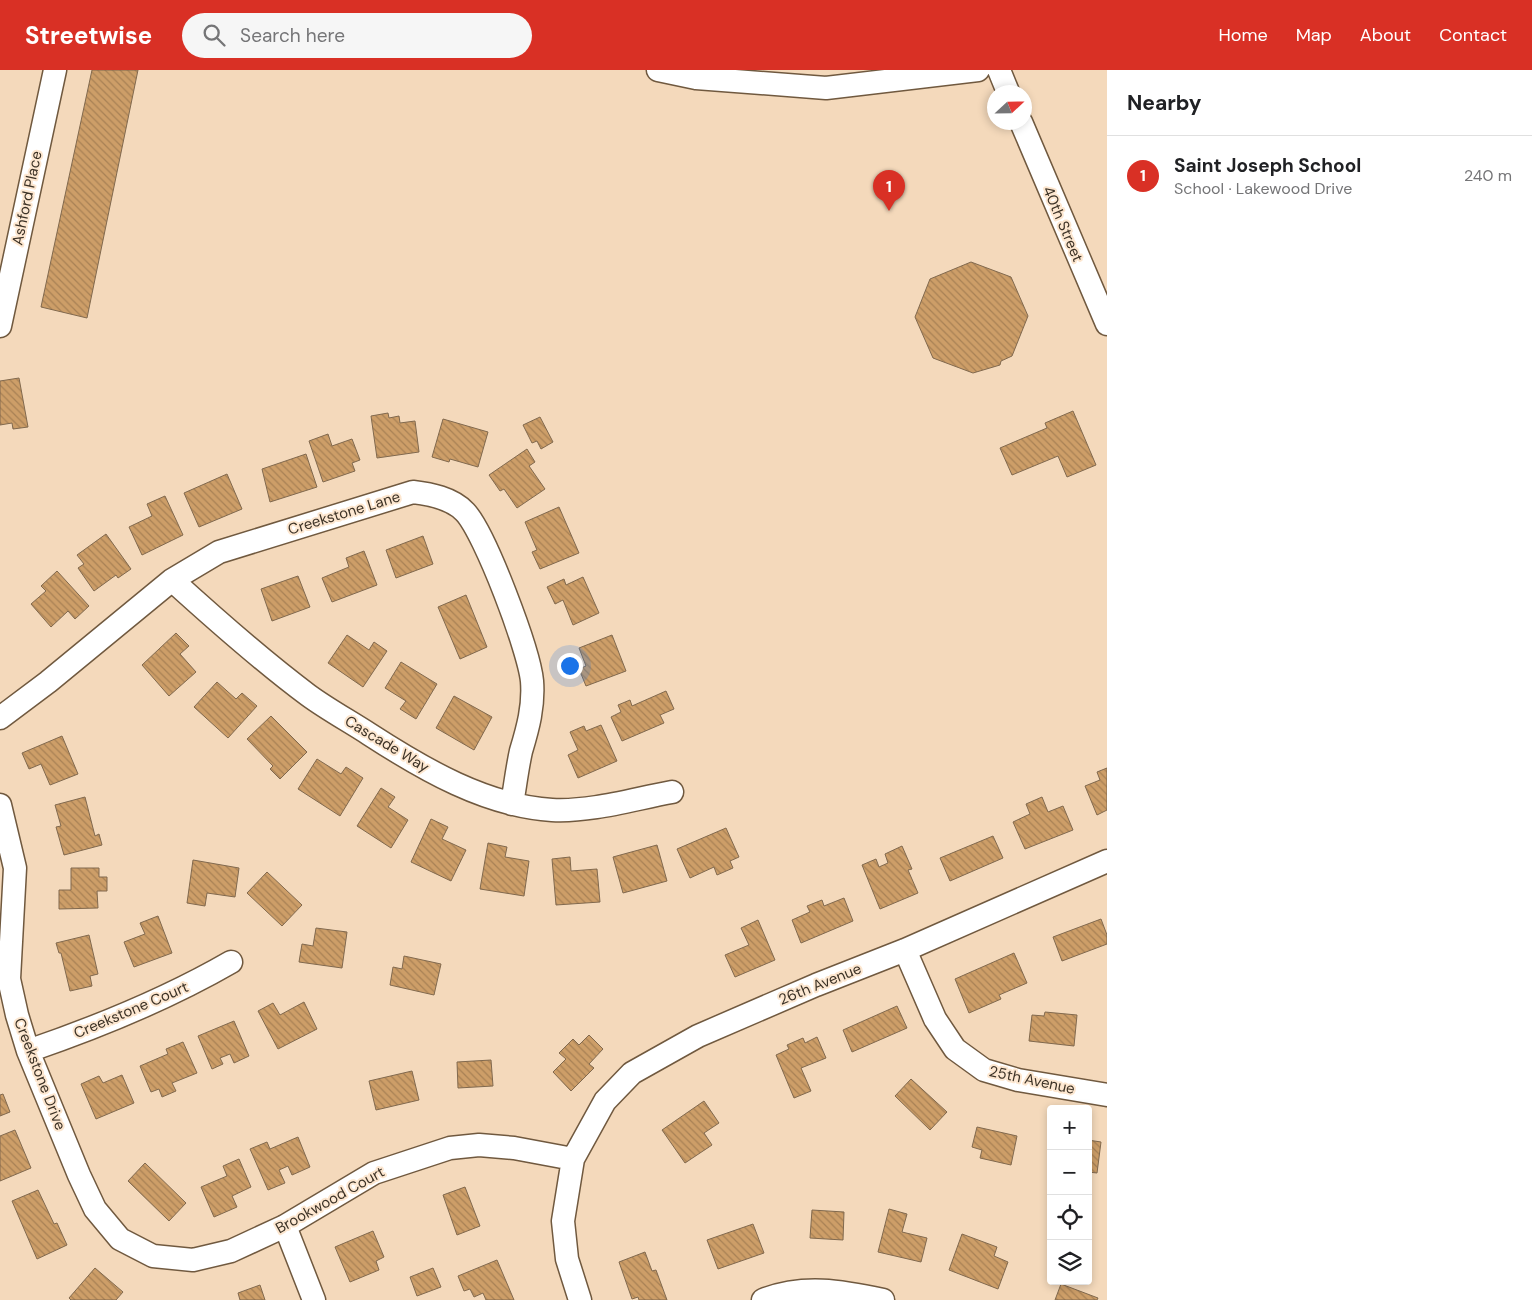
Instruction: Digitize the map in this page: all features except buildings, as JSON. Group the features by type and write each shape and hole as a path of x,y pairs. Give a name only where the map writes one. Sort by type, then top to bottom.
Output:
{"street":[{"name":"Ashford Place","path":"0,326 54,70"},
{"path":"658,70 696,78 826,88 978,70"},
{"path":"999,70 1005,85"},
{"name":"40th Street","path":"1024,130 1106,317"},
{"name":"Creekstone Lane","path":"0,718 48,682 172,580 219,552 413,492 432,494 450,502 465,512 484,543 524,645 532,680 531,718 521,753 512,804"},
{"name":"Cascade Way","path":"172,580 211,615 309,695 416,765 467,788 512,804 552,810 578,809 672,792"},
{"name":"Creekstone Drive","path":"0,805 15,868 9,979 28,1051 95,1208 120,1239 153,1256 177,1258"},
{"name":"26th Avenue","path":"580,1300 567,1259 563,1221 573,1159 605,1101 632,1073 698,1036 816,985 905,950 1107,861"},
{"name":"25th Avenue","path":"905,950 934,1020 956,1049 984,1070 1018,1080 1107,1095"},
{"name":"Creekstone Court","path":"28,1051 70,1037 166,998 231,962"},
{"name":"Brookwood Court","path":"177,1258 192,1260 231,1251 285,1226 374,1173 450,1148 479,1146 514,1148 573,1159"},
{"path":"285,1226 314,1300"},
{"path":"763,1300 776,1295 812,1289 849,1292 883,1300"}],"place":[{"name":"Saint Joseph School","path":"889,211"}]}
